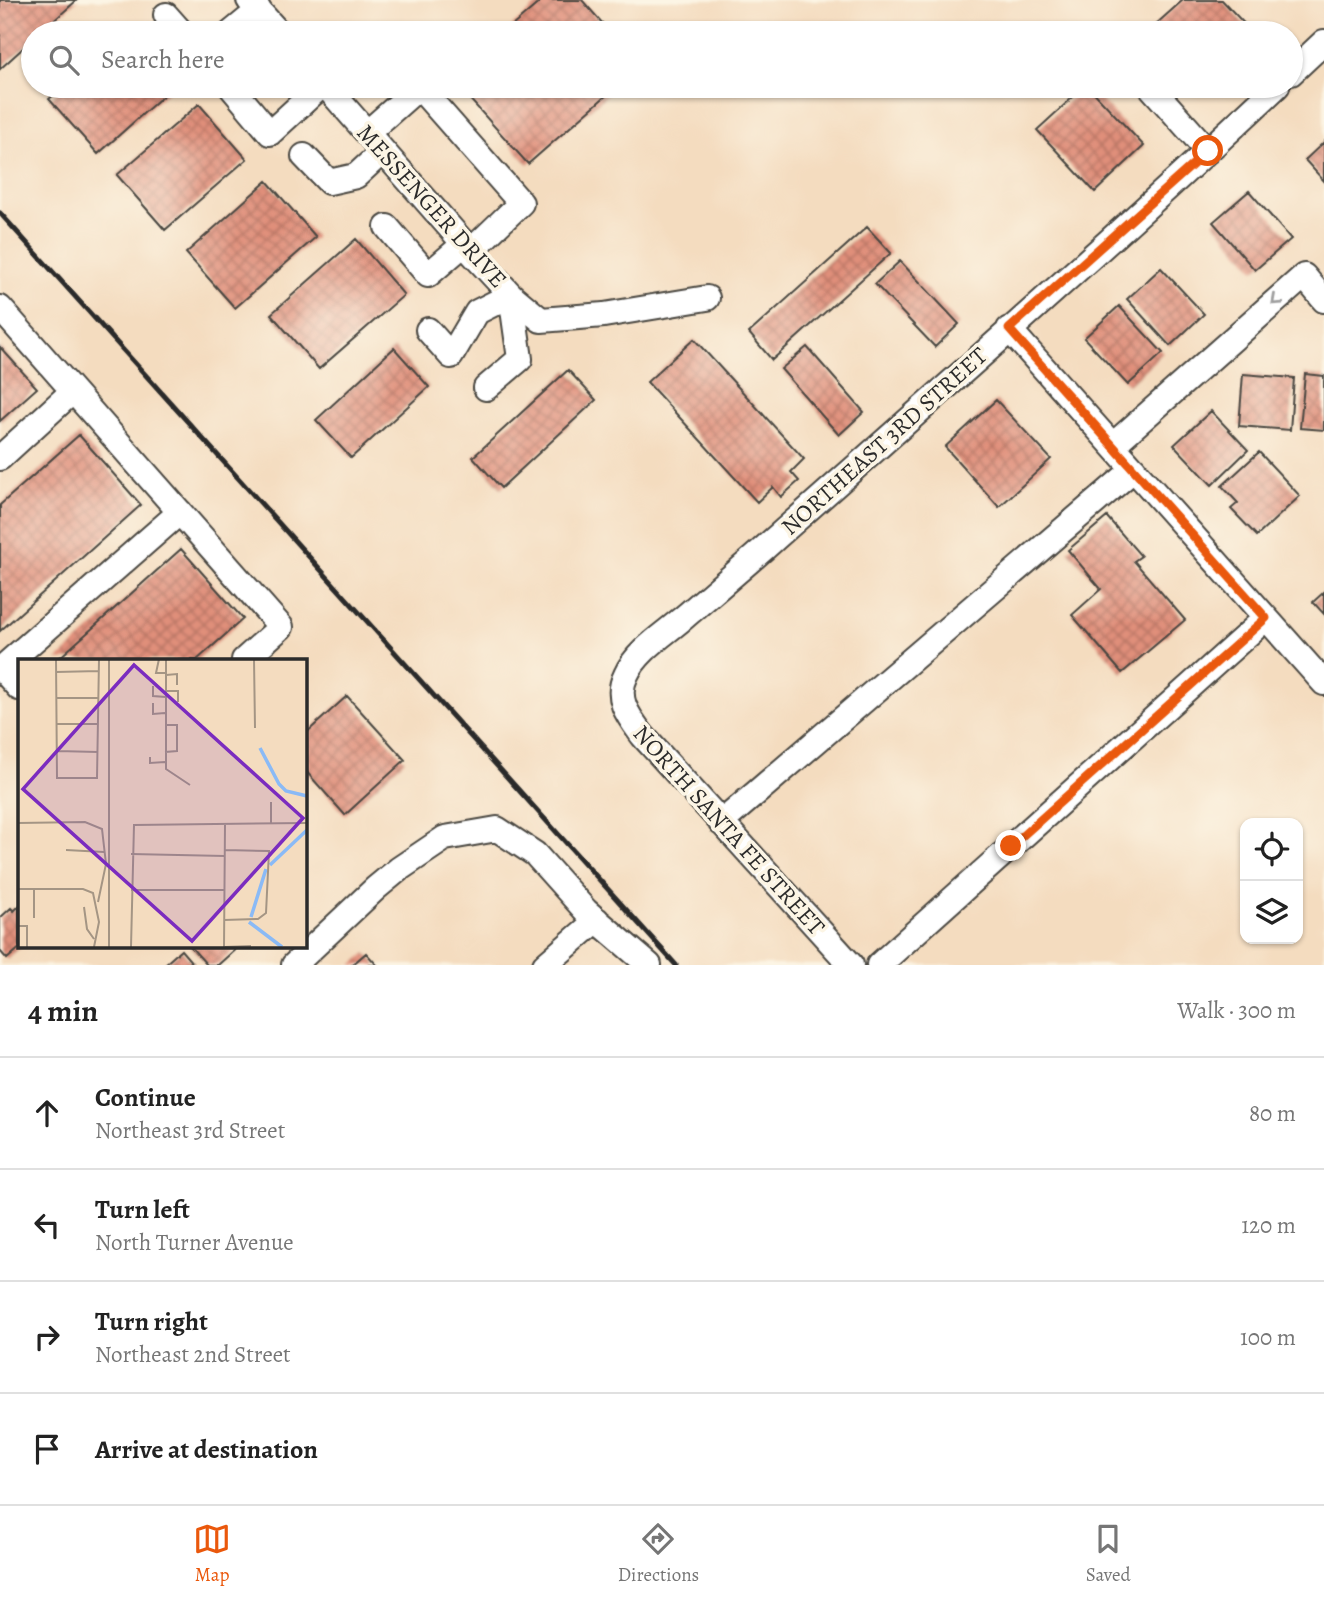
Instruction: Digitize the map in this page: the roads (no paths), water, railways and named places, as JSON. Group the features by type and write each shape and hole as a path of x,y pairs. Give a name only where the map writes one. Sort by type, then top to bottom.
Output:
{"street":[{"path":"241,21 254,5 268,21"},
{"path":"166,15 172,21"},
{"path":"1303,62 1324,42"},
{"path":"241,98 270,132 309,98"},
{"name":"MESSENGER DRIVE","path":"334,98 511,295 541,320 604,315 707,298"},
{"path":"367,133 407,98"},
{"path":"387,228 428,275 522,203 429,98"},
{"path":"1161,98 1208,151"},
{"name":"NORTHEAST 3RD STREET","path":"621,688 632,663 735,574 1264,98"},
{"path":"304,156 329,182 356,176 383,152"},
{"path":"1113,445 1304,276 1324,300"},
{"path":"428,330 451,356 477,312 511,295 520,359 486,388"},
{"path":"0,308 281,627 245,659"},
{"path":"1009,329 1324,682"},
{"path":"0,457 73,391"},
{"path":"722,822 1134,469"},
{"path":"18,687 1,668 180,512"},
{"path":"879,965 1266,618"},
{"name":"NORTH SANTA FE STREET","path":"621,688 621,699 627,715 643,736 851,965"},
{"path":"294,965 399,869 445,838 497,829 535,854 597,920 649,965"},
{"path":"545,965 597,920"}],"railway":[{"path":"0,213 676,965"}]}
